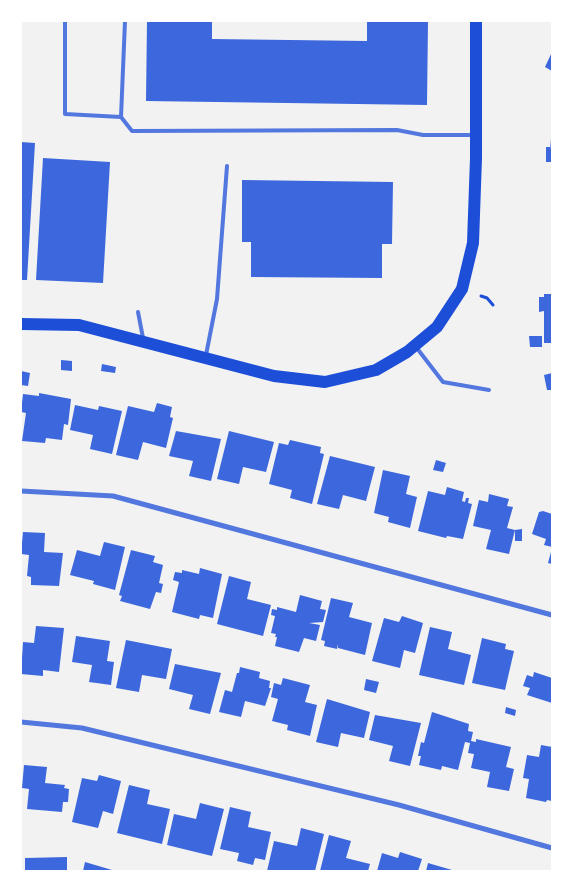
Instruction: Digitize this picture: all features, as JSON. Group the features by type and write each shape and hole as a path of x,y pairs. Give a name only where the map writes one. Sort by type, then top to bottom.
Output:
{"main road":[{"path":"21,324 79,325 143,340 274,376 325,382 376,370 416,347 437,326 462,289 474,243 476,21"}],"street":[{"path":"21,491 113,496 552,615"},
{"path":"21,722 82,728 399,805 552,848"}],"lane":[{"path":"65,21 66,114 121,117"},
{"path":"125,21 121,117 132,131 397,130 423,135 476,135"},
{"path":"206,357 217,299 227,166"},
{"path":"138,312 143,340"},
{"path":"416,347 443,382 489,390"}],"path":[{"path":"481,296 487,298 493,305"}],"building":[{"path":"147,21 212,21 212,39 367,41 367,21 428,21 427,105 146,101"},
{"path":"552,52 552,71 545,67"},
{"path":"550,139 552,162 546,162 546,147 550,147"},
{"path":"21,142 35,143 27,280 21,280"},
{"path":"43,158 110,162 103,283 36,280"},
{"path":"242,180 393,182 392,244 382,244 382,278 251,277 251,242 242,242"},
{"path":"544,294 552,294 552,343 544,343 544,311 539,312 539,297 544,297"},
{"path":"529,336 542,336 542,347 530,347"},
{"path":"61,360 72,361 72,371 61,370"},
{"path":"102,364 116,367 115,373 101,371"},
{"path":"21,371 30,373 28,386 21,385"},
{"path":"552,373 552,390 547,390 544,375"},
{"path":"39,393 71,399 68,425 64,424 62,440 46,438 45,443 22,441 26,413 21,412 23,394 39,396"},
{"path":"157,403 172,407 170,417 173,418 166,448 143,442 138,460 116,455 128,406 154,412"},
{"path":"75,405 98,410 99,406 122,411 112,454 90,449 93,435 70,430"},
{"path":"176,431 221,439 211,481 189,476 193,461 169,456"},
{"path":"229,431 274,442 266,472 243,467 239,484 217,479"},
{"path":"290,440 321,447 320,453 324,454 312,504 290,498 292,490 269,484 279,443 288,445"},
{"path":"330,456 375,467 366,501 343,495 339,509 317,504"},
{"path":"436,460 446,463 443,472 433,470"},
{"path":"383,470 410,476 406,494 417,497 410,528 388,522 389,517 374,513"},
{"path":"447,487 464,492 462,501 465,502 466,498 469,498 468,503 472,504 463,539 447,536 446,538 418,531 428,491 445,495"},
{"path":"489,494 509,499 507,506 513,507 507,528 515,530 509,554 486,549 491,530 473,526 479,500 488,502"},
{"path":"543,511 552,514 552,547 544,545 546,539 532,534 539,512"},
{"path":"522,529 522,541 515,541 515,530"},
{"path":"23,532 45,533 44,552 63,553 59,586 31,585 31,577 27,576 29,555 21,554"},
{"path":"104,542 125,547 115,590 93,584 94,581 70,575 77,550 100,556"},
{"path":"131,550 155,556 153,562 163,565 159,583 163,584 161,593 156,592 150,609 120,601 122,596 119,595"},
{"path":"552,552 552,564 548,563"},
{"path":"200,568 222,574 213,618 200,615 199,619 172,612 179,582 173,580 175,572 182,573 182,570 199,574"},
{"path":"229,576 251,582 247,599 271,605 263,636 217,624"},
{"path":"300,595 322,601 320,609 326,610 323,622 309,623 320,625 316,641 304,638 299,652 275,646 277,637 275,637 276,634 271,633 275,616 271,615 272,609 277,610 277,607 296,612"},
{"path":"331,598 353,603 349,617 372,623 365,655 338,648 338,644 337,649 324,646 325,641 321,640"},
{"path":"402,616 423,623 415,653 404,650 400,668 372,661 384,618 399,622"},
{"path":"36,626 64,628 59,672 43,670 43,676 21,674 23,642 34,643"},
{"path":"430,627 452,632 448,649 471,655 464,685 419,675"},
{"path":"76,636 110,641 107,661 114,662 111,685 89,682 92,665 72,662"},
{"path":"482,638 506,644 505,649 514,651 505,690 472,683"},
{"path":"126,640 172,649 166,679 142,675 139,692 116,688"},
{"path":"175,664 221,673 210,714 189,709 193,695 169,689"},
{"path":"240,667 260,672 259,678 270,681 269,688 271,688 265,706 245,701 241,717 219,712 225,690 232,692"},
{"path":"534,672 552,678 552,703 527,695 530,688 523,686 527,675 533,677"},
{"path":"283,678 310,685 305,702 317,705 310,736 287,730 288,725 272,721 278,699 271,697 274,683 281,685"},
{"path":"366,679 379,682 376,693 364,690"},
{"path":"327,699 370,712 364,738 341,733 338,747 316,742"},
{"path":"506,707 516,710 515,716 505,713"},
{"path":"432,712 469,724 468,731 473,732 471,741 476,742 476,739 511,747 506,767 514,769 509,791 487,787 490,772 471,768 474,754 468,753 470,743 465,742 458,770 442,766 441,770 419,765 421,756 418,756 421,742 424,743"},
{"path":"375,715 421,723 410,766 389,761 393,746 369,740"},
{"path":"541,745 552,747 552,801 547,800 546,802 526,798 529,779 523,778 527,755 539,757"},
{"path":"24,765 47,767 45,783 65,785 64,788 69,789 68,802 63,802 62,812 27,809 29,789 22,788"},
{"path":"99,775 121,781 113,814 103,811 98,828 72,822 82,778 97,781"},
{"path":"129,785 150,790 147,804 170,809 162,844 117,833"},
{"path":"200,803 224,809 212,856 167,845 174,814 196,819"},
{"path":"230,807 251,812 248,827 271,832 265,860 255,858 253,865 237,861 239,853 220,849"},
{"path":"301,828 324,834 315,871 267,871 274,841 297,846"},
{"path":"329,835 351,841 346,858 370,864 368,871 320,871"},
{"path":"400,852 422,859 418,871 377,871 382,853 398,858"},
{"path":"67,857 67,871 25,871 25,858"},
{"path":"85,862 112,870 112,871 83,871"},
{"path":"428,863 452,870 452,871 426,871"}]}
